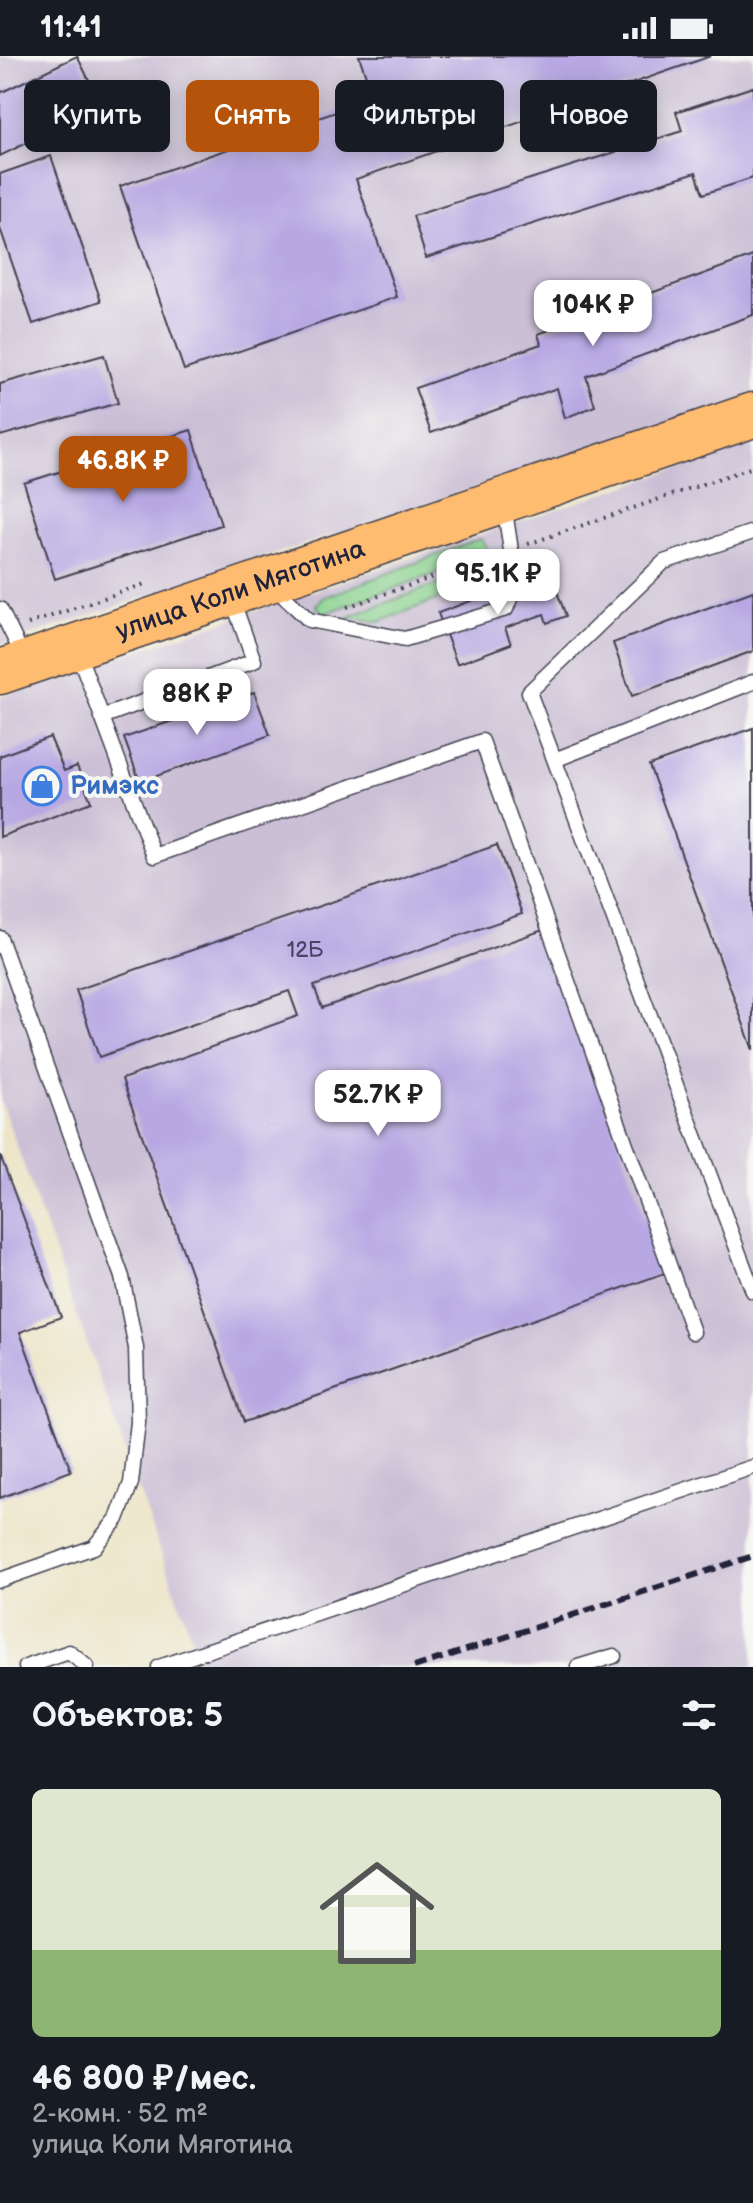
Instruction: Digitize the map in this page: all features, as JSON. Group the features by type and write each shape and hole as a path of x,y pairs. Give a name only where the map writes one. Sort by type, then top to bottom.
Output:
{"main road":[{"name":"улица Коли Мяготина","path":"13,667 753,415"}],"lane":[{"path":"249,587 309,620 405,639 506,609 516,584 503,501"},
{"path":"753,532 664,562 529,692 557,759 753,1291"},
{"path":"102,717 254,661 249,587"},
{"path":"0,609 13,667"},
{"path":"75,646 154,856 482,741 693,1332"},
{"path":"557,759 753,682"},
{"path":"0,938 122,1277 136,1348 138,1422 131,1483 117,1519 94,1547 0,1580"},
{"path":"159,1667 753,1467"},
{"path":"26,1667 69,1652 87,1667"},
{"path":"578,1667 614,1656"}],"shaded area":[{"path":"0,56 753,56 753,396 0,645"},
{"path":"753,443 753,1667 202,1667 0,1099 0,697"}],"green space":[{"path":"480,539 486,545 487,555 323,614 316,605 324,597"},
{"path":"483,567 467,588 379,622 348,617"}],"building":[{"path":"77,56 89,80 27,80"},
{"path":"359,56 711,56 642,80 520,80 520,122 504,128 504,80 367,80"},
{"path":"24,81 24,144 0,156 0,93"},
{"path":"753,87 753,178 703,194 696,172 426,258 413,216 616,152 657,152 657,139 682,131 676,112"},
{"path":"335,112 335,152 434,152 356,179 397,297 184,370 120,186 219,152 319,152 319,118"},
{"path":"51,156 101,301 33,324 0,228 0,174"},
{"path":"753,256 753,315 586,376 595,406 565,418 557,388 431,433 415,388 541,344 538,334"},
{"path":"104,355 118,403 0,436 0,384"},
{"path":"191,430 221,525 55,579 24,483"},
{"path":"535,577 538,586 553,581 566,616 547,623 544,614 505,628 511,644 457,664 438,613"},
{"path":"753,591 753,651 632,696 613,643"},
{"path":"254,692 270,735 140,782 124,738"},
{"path":"753,728 753,1050 649,765"},
{"name":"Римэкс","path":"50,737 64,771 77,766 91,802 0,837 0,756"},
{"path":"497,845 522,914 314,986 322,1008 543,930 665,1273 244,1422 122,1079 298,1016 289,991 99,1057 76,990"},
{"path":"0,1155 61,1317 20,1332 71,1471 0,1498"}],"railway":[{"path":"414,1667 753,1556"}],"place":[{"name":"Римэкс","path":"42,786"}]}
